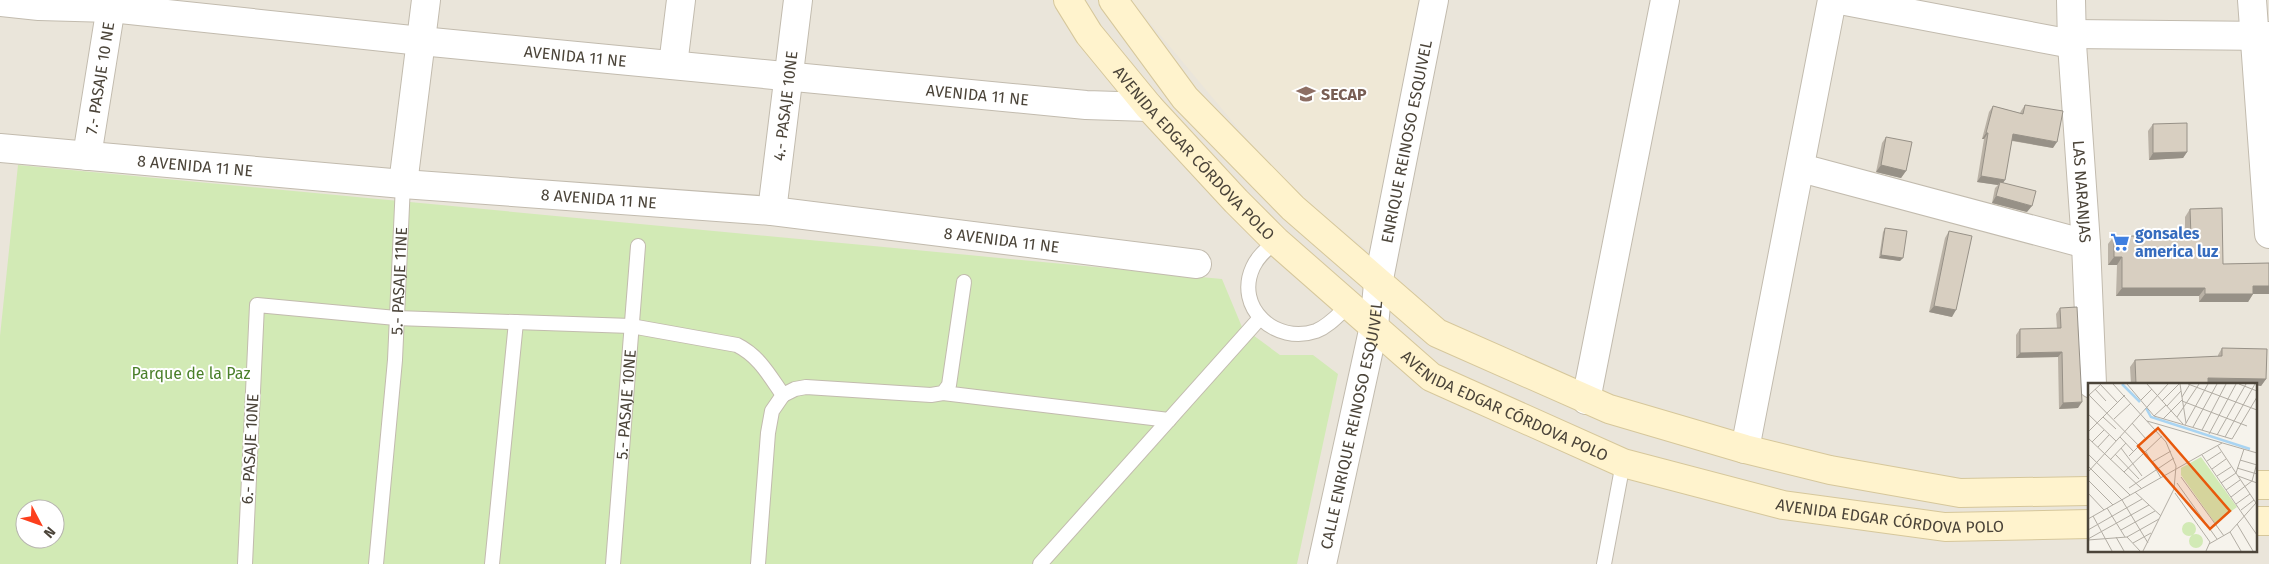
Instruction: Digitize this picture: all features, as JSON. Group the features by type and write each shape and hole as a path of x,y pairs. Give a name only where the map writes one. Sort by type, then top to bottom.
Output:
{"main road":[{"name":"AVENIDA EDGAR CÓRDOVA POLO","path":"1068,0 1089,34 1149,107 1211,175 1276,241 1431,377 1623,464 1783,505 1945,527 2088,524"},
{"name":"AVENIDA EDGAR CÓRDOVA POLO","path":"1113,0 1185,98 1293,208 1378,284 1437,333 1609,409 1745,449 1830,470 1960,493 2088,491"},
{"path":"2256,486 2269,485"},
{"path":"2256,521 2269,521"}],"street":[{"name":"5.- PASAJE 11NE","path":"403,184 426,0"},
{"path":"673,65 681,0"},
{"name":"4.- PASAJE 10NE","path":"772,211 798,0"},
{"name":"ENRIQUE REINOSO ESQUIVEL","path":"1378,284 1434,0"},
{"path":"1586,400 1665,0"},
{"path":"1745,449 1801,168 1832,0"},
{"path":"1840,0 2072,39 2262,36"},
{"name":"LAS NARANJAS","path":"2071,0 2086,244 2092,383"},
{"path":"2252,0 2262,36 2269,234"},
{"name":"AVENIDA 11 NE","path":"0,2 112,4 421,41 1086,105 1149,107"},
{"name":"7.- PASAJE 10 NE","path":"87,156 112,4"},
{"name":"8 AVENIDA 11 NE","path":"0,148 403,184 772,211 1197,264"},
{"path":"1801,168 2086,244"},
{"name":"CALLE ENRIQUE REINOSO ESQUIVEL","path":"1322,564 1374,326 1378,284"}],"lane":[{"name":"5.- PASAJE 11NE","path":"376,564 395,360 403,184"},
{"path":"1276,241 1260,256 1252,268 1249,281 1249,294 1253,307 1260,318 1272,329 1287,334 1303,335 1318,330 1349,305"},
{"name":"5.- PASAJE 10NE","path":"613,564 638,246"},
{"path":"943,393 949,385 964,282"},
{"name":"6.- PASAJE 10NE","path":"245,564 257,305 396,318"},
{"path":"396,318 631,326 737,345 750,352 760,362 782,395"},
{"path":"1040,564 1260,318"},
{"path":"492,564 516,322"},
{"path":"758,564 768,434 772,411 782,395 795,389 806,387 931,395 943,393 1169,420"},
{"path":"1604,564 1623,464"}],"shaded area":[{"path":"0,0 2269,0 2269,564 0,564"},
{"name":"SECAP","path":"1131,0 1422,0 1372,254 1287,187"}],"green space":[{"name":"Parque de la Paz","path":"18,165 1222,279 1242,327 1280,355 1313,355 1338,374 1297,564 0,564 0,336"}],"building":[{"path":"2025,105 2063,111 2057,142 2013,134 2005,180 1981,176 1988,133 1986,133 1993,106 2023,114"},
{"path":"2187,123 2187,152 2153,153 2153,124"},
{"path":"1886,137 1912,142 1906,171 1881,165"},
{"path":"2000,182 2036,191 2032,206 1996,196"},
{"path":"2222,208 2223,264 2269,263 2269,286 2253,286 2253,294 2205,294 2205,288 2122,288 2122,257 2114,257 2114,236 2191,236 2190,209"},
{"path":"1885,228 1907,231 1903,258 1881,255"},
{"path":"1949,231 1972,236 1956,310 1934,306"},
{"path":"2077,307 2082,402 2063,403 2062,352 2020,353 2020,329 2061,328 2060,308"},
{"path":"2222,348 2267,349 2266,379 2208,378 2208,383 2136,383 2135,360 2222,356"}],"place":[{"name":"SECAP","path":"1306,94"},
{"name":"gonsales america luz","path":"2120,242"}]}
